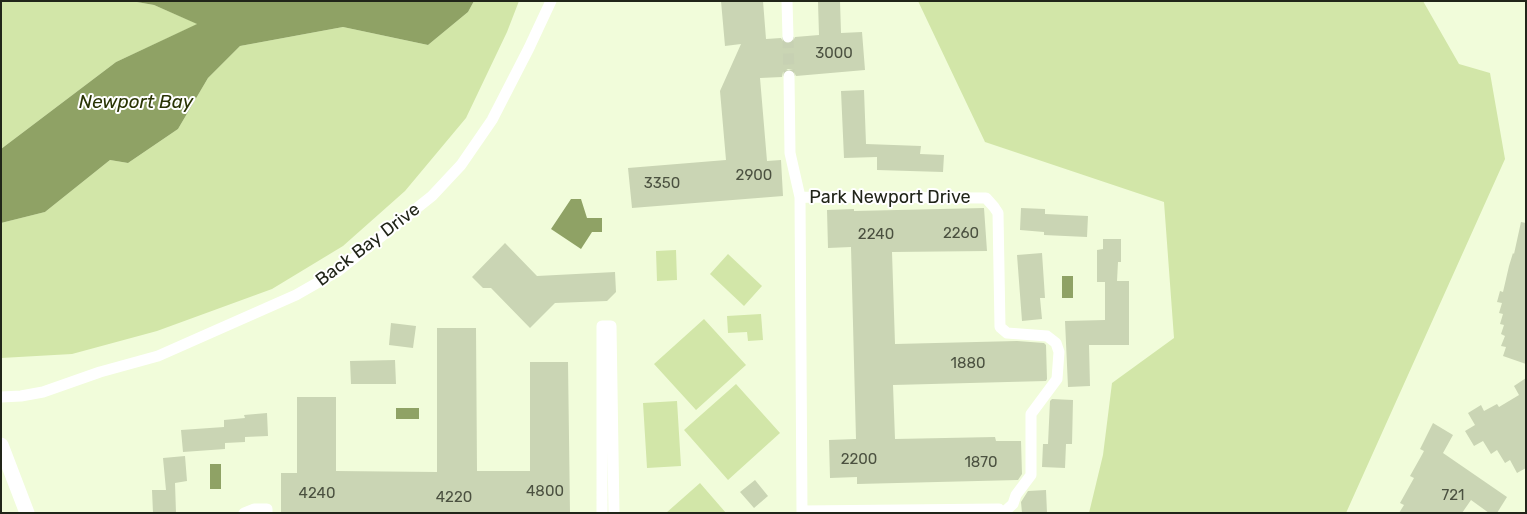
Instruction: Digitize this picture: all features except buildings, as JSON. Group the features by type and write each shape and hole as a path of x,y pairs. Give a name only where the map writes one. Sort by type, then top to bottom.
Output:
{"street":[{"name":"Back Bay Drive","path":"1,397 44,392 100,372 158,356 296,295 338,271 432,196 461,165 492,120 530,48 551,1"},
{"path":"787,1 788,37"},
{"name":"Park Newport Drive","path":"789,76 790,153 800,197 802,512 999,509 1003,513 1013,504 1016,496 1032,475 1031,414 1057,379 1060,352 1056,343 1047,336 1007,333 1000,328 998,213 986,198 800,197"},
{"path":"602,513 602,326 611,326 614,513"},
{"path":"1,445 27,513"},
{"path":"244,513 254,508 267,509 267,513"}],"shaded area":[{"path":"1,1 131,1 154,5 198,24 116,62 1,149"},
{"path":"474,1 519,1 507,32 466,118 405,191 343,246 272,289 157,331 72,354 1,358 1,223 45,212 110,160 128,163 178,129 208,78 240,46 343,27 428,45 468,12"},
{"path":"918,1 1423,1 1459,64 1490,73 1505,159 1346,513 1089,513 1103,455 1112,383 1174,338 1164,202 985,142"},
{"path":"676,250 677,280 657,281 656,251"},
{"path":"728,254 762,286 744,306 710,274"},
{"path":"761,314 763,340 748,341 747,332 728,333 727,316"},
{"path":"704,319 746,365 696,410 654,364"},
{"path":"736,384 780,433 728,480 684,430"},
{"path":"677,401 681,466 647,468 643,403"},
{"path":"700,483 726,513 666,513"}],"water":[{"name":"Newport Bay","path":"131,1 474,1 468,12 428,45 343,27 240,46 208,78 178,129 128,163 110,160 45,212 1,223 1,149 116,62 197,24 154,5"},
{"path":"571,199 581,199 587,218 602,218 602,232 592,232 581,249 551,229"},
{"path":"1062,276 1073,276 1073,298 1062,298"},
{"path":"396,408 419,408 419,419 396,419"},
{"path":"210,464 221,464 221,489 210,489"}],"tunnel":[{"path":"788,37 789,76"}]}
